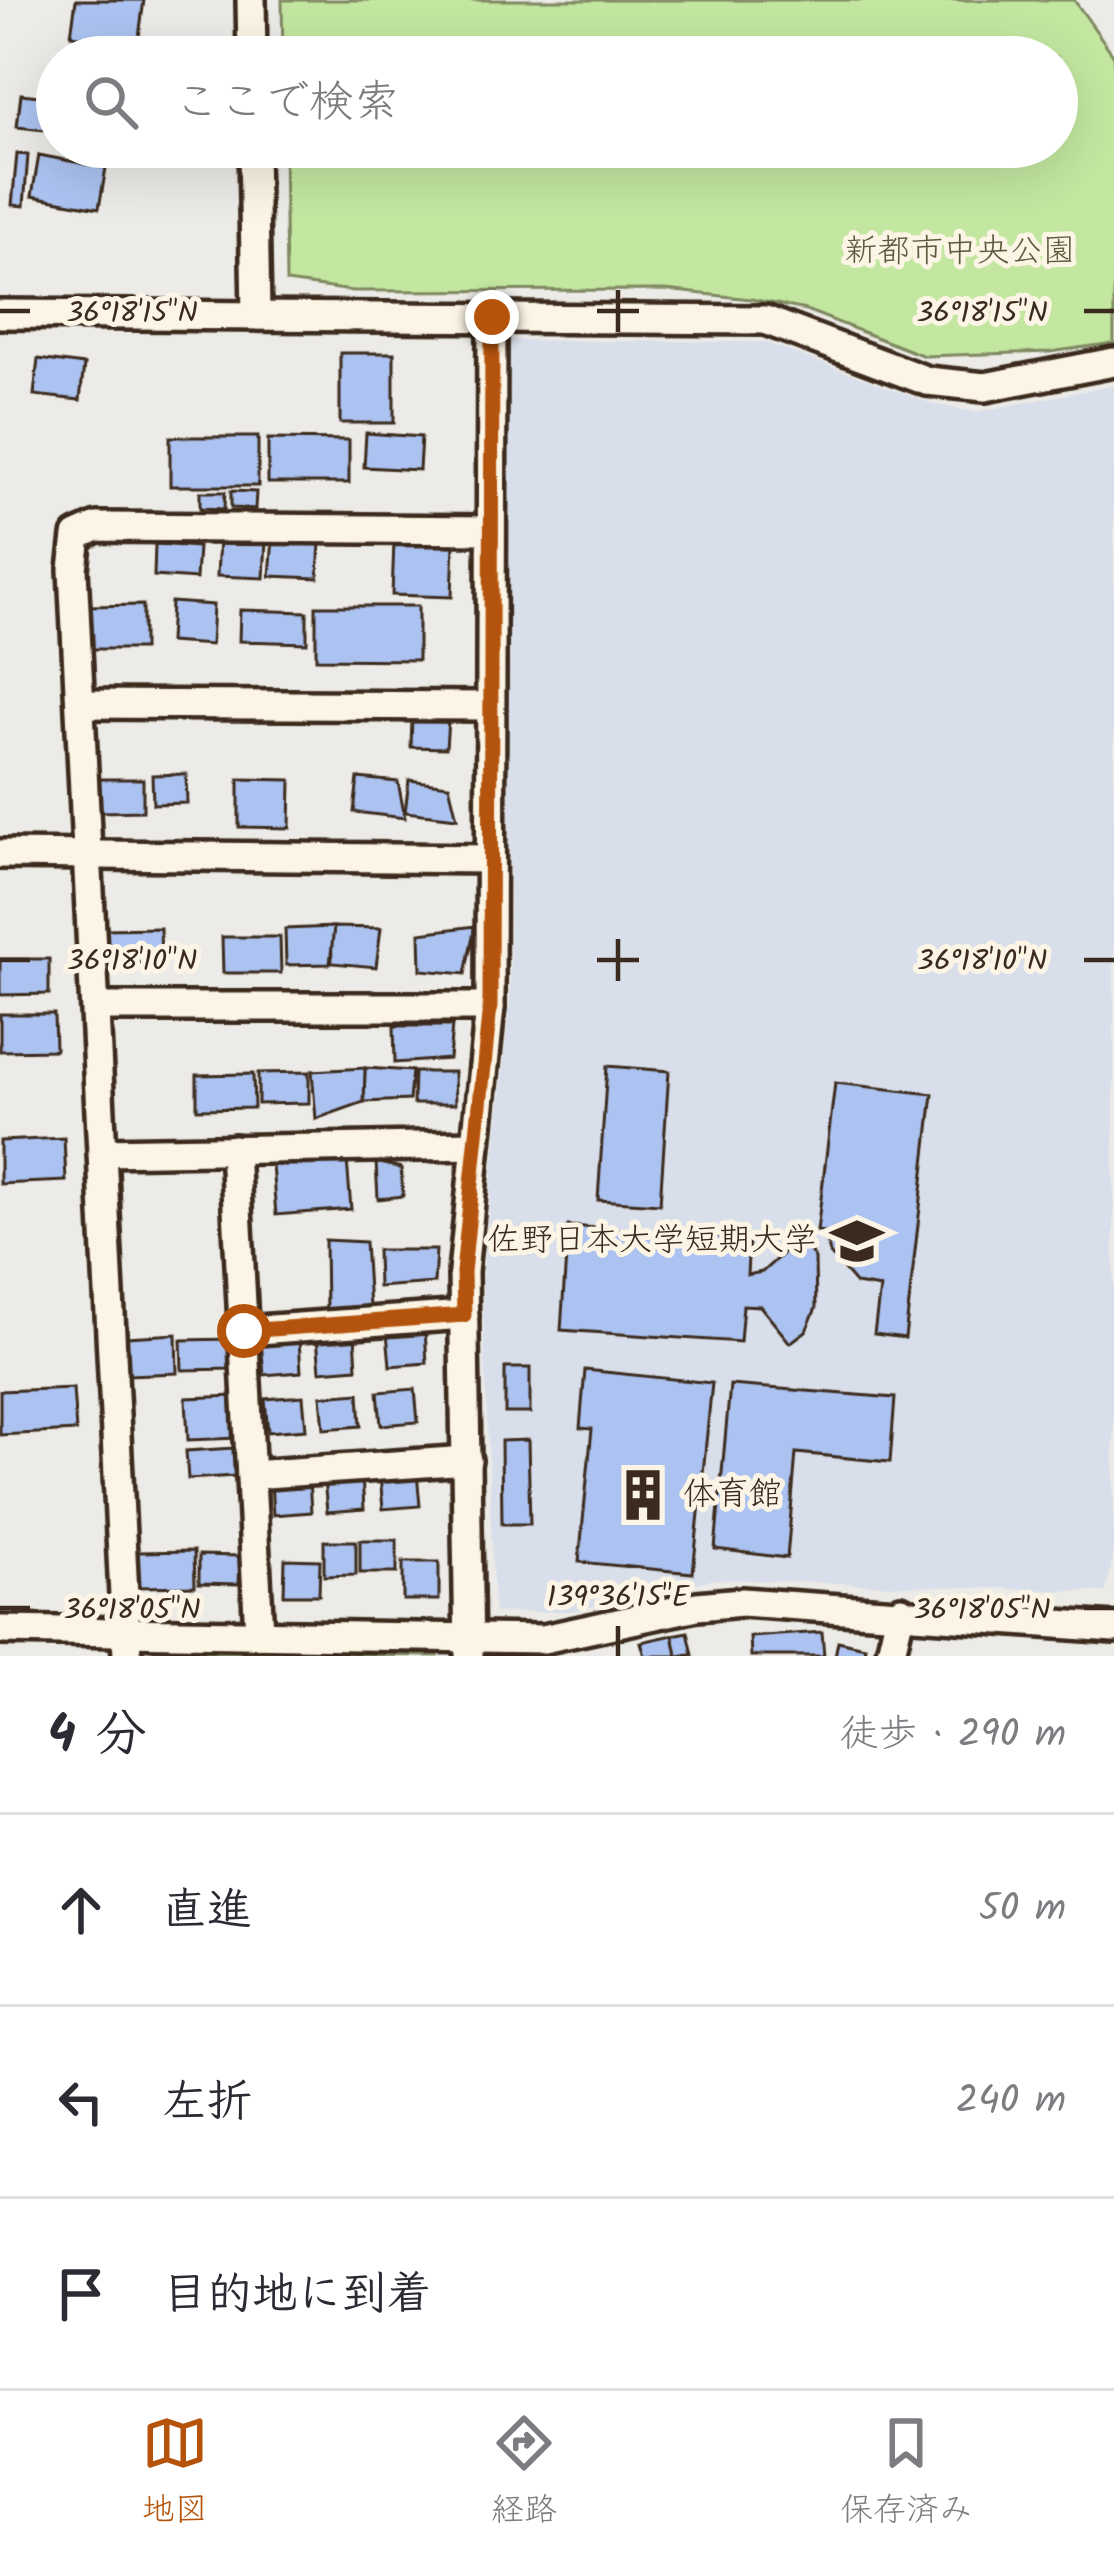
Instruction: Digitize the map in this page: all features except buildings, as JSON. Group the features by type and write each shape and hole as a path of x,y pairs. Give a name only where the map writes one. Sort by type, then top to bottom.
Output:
{"street":[{"path":"251,0 252,36"},
{"path":"254,168 256,315"},
{"path":"0,314 765,320 927,380 985,387 1114,362"},
{"path":"470,1646 464,1315 490,1006 492,317"},
{"path":"127,1644 86,855 74,569 77,536 97,527 490,530"},
{"path":"80,704 488,706"},
{"path":"0,854 490,859"},
{"path":"97,1007 490,1006"},
{"path":"104,1152 475,1145"},
{"path":"235,1149 259,1634"},
{"path":"244,1331 464,1315"},
{"path":"251,1475 467,1460"},
{"path":"0,1630 127,1644 259,1634 470,1646 543,1639 698,1606 742,1602 1114,1628"},
{"path":"890,1656 902,1610"}],"shaded area":[{"name":"佐野日本大学短期大学","path":"507,340 764,342 936,405 976,412 1114,385 1114,1552 1106,1592 715,1579 573,1611 494,1613 482,1278 510,1000"}],"green space":[{"name":"新都市中央公園","path":"282,0 1074,0 1114,56 1114,343 1050,352 924,356 806,310 751,299 666,290 352,291 286,282 284,168 1078,168 1078,36 283,36"},
{"path":"439,1648 438,1656 149,1653"}],"place":[{"name":"佐野日本大学短期大学","path":"857,1241"},
{"name":"体育館","path":"643,1495"}],"route":[{"path":"244,1331 464,1315 463,1272 490,1006 492,317"}]}
